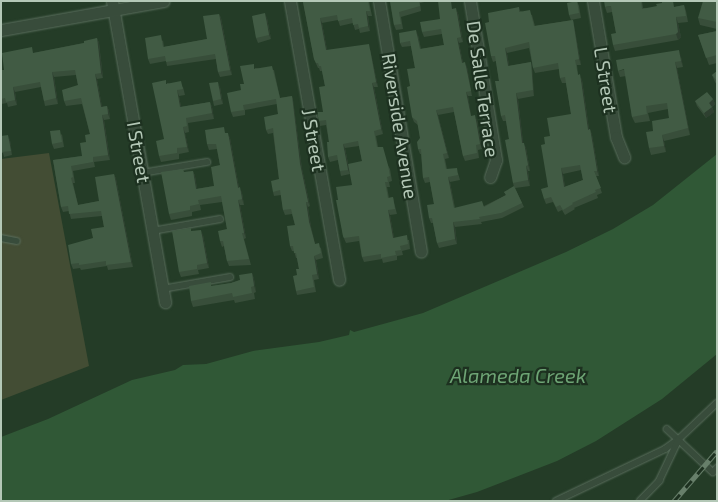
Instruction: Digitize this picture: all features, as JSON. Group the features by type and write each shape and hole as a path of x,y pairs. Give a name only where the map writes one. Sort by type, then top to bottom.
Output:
{"street":[{"path":"1,30 113,6 163,1"},
{"name":"J Street","path":"290,1 338,280"},
{"name":"Riverside Avenue","path":"379,1 421,251"},
{"name":"De Salle Terrace","path":"470,1 496,160 490,177"},
{"name":"L Street","path":"594,1 616,137 624,157"},
{"name":"I Street","path":"113,6 164,302"}],"lane":[{"path":"142,173 207,162"},
{"path":"152,230 220,219"},
{"path":"1,238 16,241"},
{"path":"162,289 230,277"},
{"path":"556,501 664,449 679,439 717,403"},
{"path":"667,429 713,472 717,468"},
{"path":"640,501 659,481 679,439"}],"shaded area":[{"path":"49,153 89,366 1,400 1,159"}],"water":[{"name":"Alameda Creek","path":"717,154 717,354 662,399 596,441 557,461 477,492 445,501 1,501 1,437 48,419 132,380 175,370 183,365 206,364 253,351 319,342 349,335 350,330 354,332 423,313 566,252 613,229 653,205"}],"building":[{"path":"368,1 370,11 366,11 368,26 359,28 358,24 353,25 352,18 338,21 337,15 320,18 326,50 369,44 376,82 372,83 381,129 374,131 377,147 383,147 390,176 387,177 388,182 385,182 388,198 393,197 395,209 388,210 393,238 407,235 408,244 400,246 401,250 395,251 396,255 381,258 381,254 362,257 359,236 344,238 343,236 336,200 338,200 336,187 352,185 348,164 362,161 358,141 343,144 348,170 340,171 337,155 328,157 327,142 329,142 326,120 319,121 317,112 323,112 319,87 325,86 321,66 314,59 303,2"},
{"path":"390,1 419,1 420,6 399,12 401,24 394,25"},
{"path":"438,1 451,1 452,9 456,8 461,37 457,38 462,63 465,62 471,91 466,92 471,116 475,115 480,144 476,145 477,153 463,156 453,107 436,110 447,153 443,154 446,169 457,168 458,175 448,177 454,208 482,201 484,207 506,195 504,192 514,186 522,203 501,213 479,217 480,219 453,222 455,239 437,243 432,218 429,218 427,205 434,204 429,177 423,178 421,149 418,149 417,142 420,138 417,121 412,117 407,87 410,86 407,69 415,68 410,41 400,43 399,33 416,30 420,49 444,45 441,29 422,32 420,22 440,19"},
{"path":"577,1 579,13 569,15 567,3"},
{"path":"604,1 641,1 642,9 657,6 656,4 662,3 662,1 673,1 674,7 684,5 686,16 676,17 678,32 676,34 613,45 611,34 616,33 611,6 605,7"},
{"path":"703,1 717,1 717,22 698,18"},
{"path":"519,7 519,12 530,10 534,26 573,20 579,59 575,60 578,75 580,74 588,130 590,129 593,146 597,171 594,171 601,188 572,203 563,210 560,205 556,207 551,197 544,199 541,189 548,187 541,145 545,144 544,137 550,136 547,118 571,114 565,77 560,78 558,63 533,68 529,42 505,48 508,66 531,62 533,90 516,93 522,143 524,143 528,165 526,166 528,180 513,183 505,140 509,139 505,115 501,116 495,81 499,81 495,56 491,56 485,23 489,22 488,13","holes":["580,165 583,180 564,187 561,168"]},
{"path":"265,13 269,35 256,38 252,16"},
{"path":"219,14 230,70 218,72 215,54 166,62 165,56 148,59 145,38 161,35 163,47 207,39 203,16"},
{"path":"717,31 717,55 706,58 698,35"},
{"path":"97,38 101,73 95,74 101,107 107,106 108,114 102,115 108,155 93,157 93,162 71,166 73,177 71,178 78,205 99,201 95,177 114,174 131,262 106,265 106,261 79,265 79,263 71,264 68,245 93,238 91,229 104,227 101,211 69,214 68,206 61,207 53,160 82,156 80,143 86,142 85,135 90,134 81,98 64,101 62,90 78,85 75,70 52,72 56,98 44,101 40,82 13,87 15,100 6,102 5,98 1,99 1,70 4,70 2,53 32,47 33,53 84,43 84,41"},
{"path":"679,50 681,61 675,62 688,128 662,135 664,146 649,148 646,132 653,131 652,121 669,118 667,103 646,106 647,114 632,117 624,69 618,71 616,60"},
{"path":"254,64 254,69 272,66 280,98 292,96 300,164 308,202 306,202 309,222 315,244 319,243 321,253 314,256 317,274 312,275 314,287 296,291 293,276 297,275 296,269 299,269 296,253 294,253 293,246 290,246 287,226 295,225 291,209 283,210 280,190 273,192 271,181 279,179 273,128 266,130 264,117 278,114 276,99 243,105 244,110 231,112 227,93 241,90 240,84 244,84 240,66"},
{"path":"717,71 717,81 712,75"},
{"path":"166,80 166,84 181,81 183,89 177,90 180,107 210,102 212,113 186,118 187,126 183,127 187,147 177,148 177,153 159,156 156,141 164,139 152,83"},
{"path":"218,82 221,99 213,101 209,83"},
{"path":"707,92 713,99 709,103 712,107 704,113 695,101"},
{"path":"224,127 225,133 228,133 238,188 240,187 242,199 238,200 244,233 242,233 249,259 227,261 223,241 220,241 218,231 227,229 221,196 198,200 199,204 190,206 190,210 169,214 161,172 183,169 184,172 193,171 196,189 214,186 211,167 220,165 216,144 207,144 205,130"},
{"path":"60,130 62,142 52,144 50,131"},
{"path":"8,135 11,151 2,152 1,136"},
{"path":"191,228 191,231 201,230 207,263 197,265 197,269 179,272 172,231"},
{"path":"252,273 254,286 251,287 252,293 233,297 232,293 191,301 189,286 211,282 211,286 231,283 240,280 239,275"}],"railway":[{"path":"674,501 717,451"}]}
